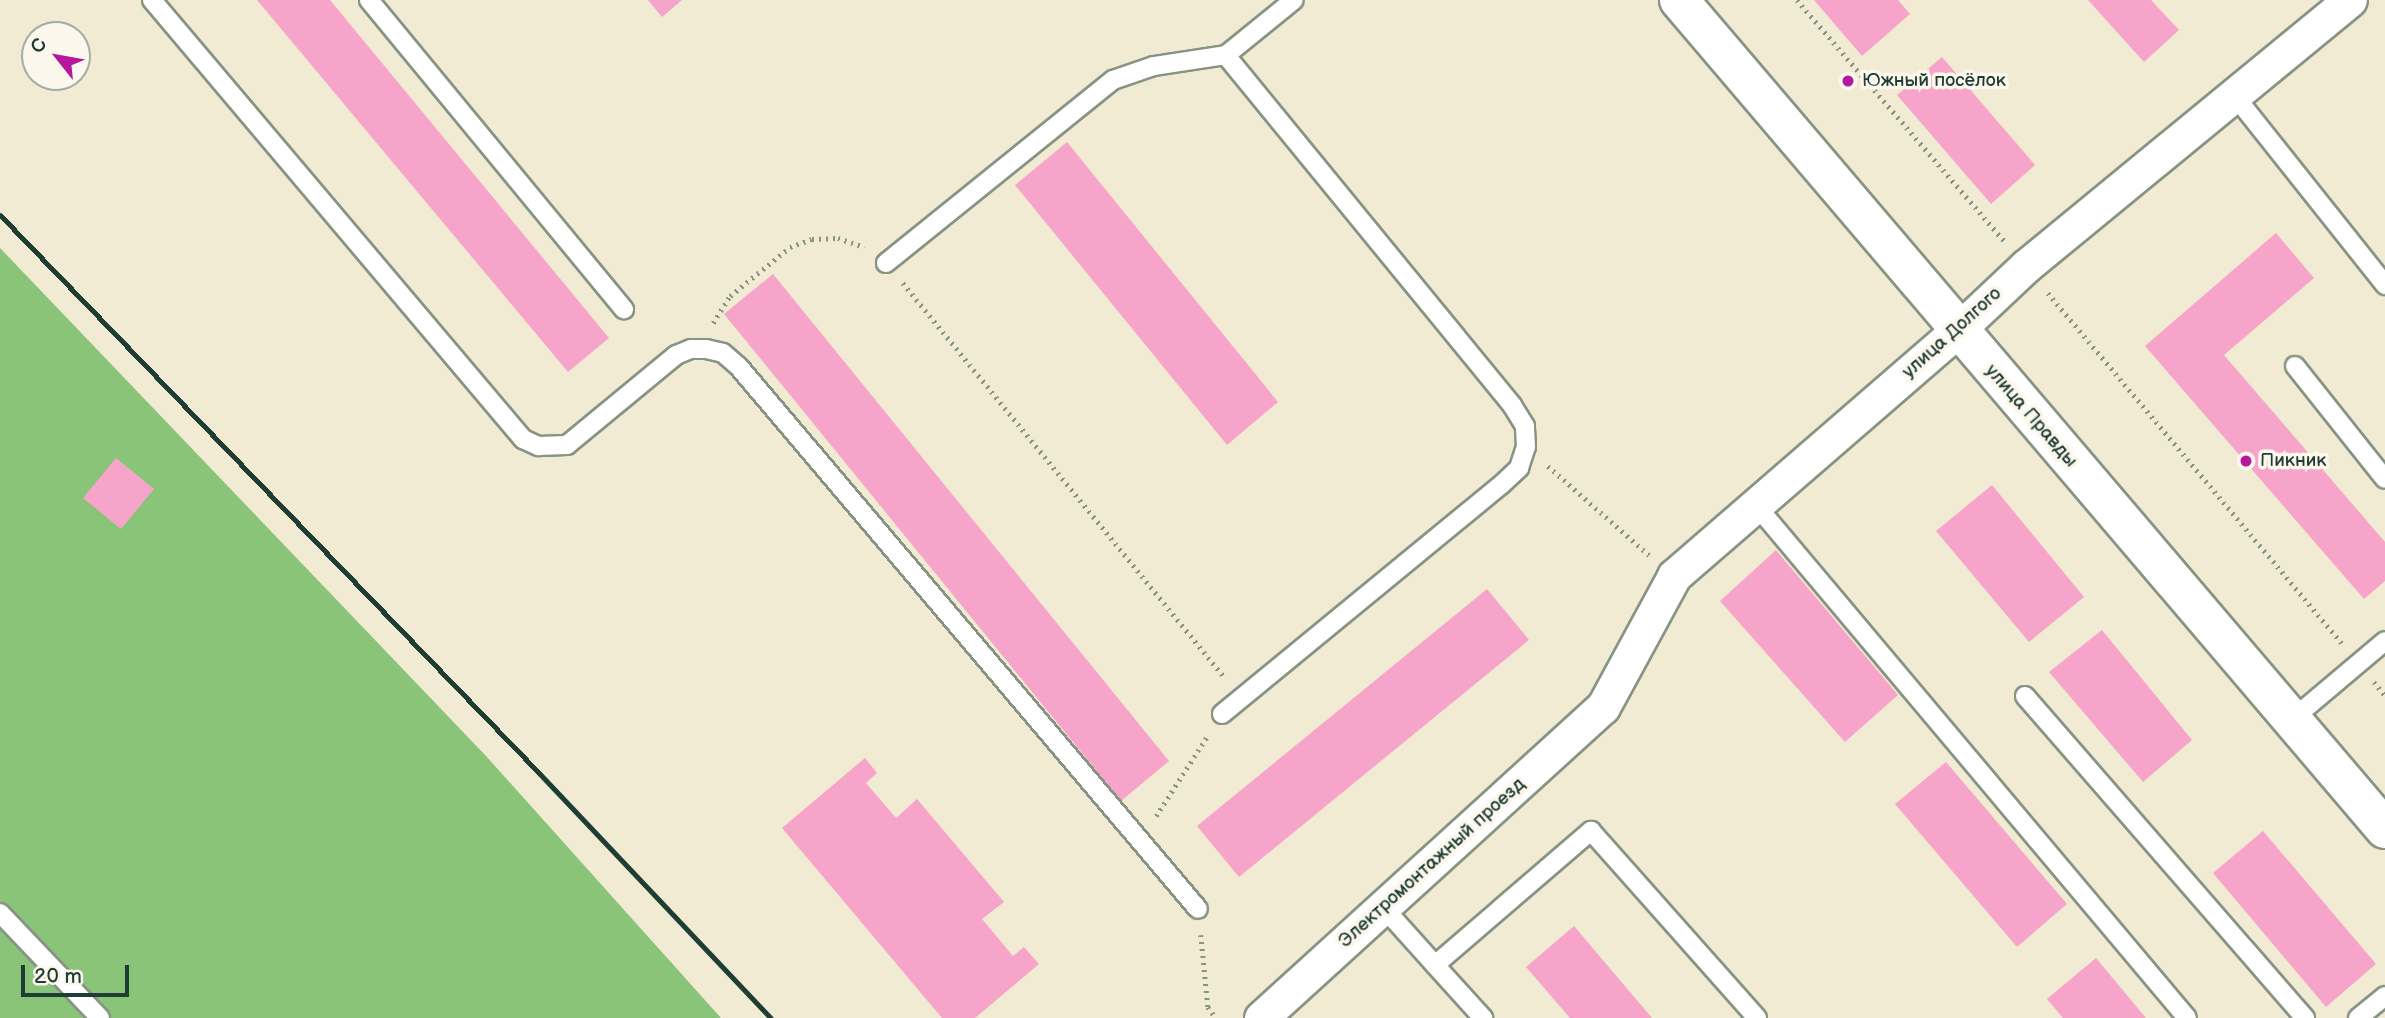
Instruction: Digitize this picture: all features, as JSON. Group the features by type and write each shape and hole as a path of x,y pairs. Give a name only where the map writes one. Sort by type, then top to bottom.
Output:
{"street":[{"name":"улица Правды","path":"1679,0 2385,829"},
{"name":"улица Долгого","path":"1603,707 1674,576 1958,330 2025,267 2350,0"},
{"name":"Электромонтажный проезд","path":"1261,1018 1603,707"}],"lane":[{"path":"152,0 523,439 538,446 567,445 676,355 706,349 723,353 739,367 1198,909"},
{"path":"369,0 624,309"},
{"path":"886,263 1114,80 1154,66 1226,55 1294,0"},
{"path":"1222,714 1501,485 1519,468 1526,447 1525,426 1512,405 1226,55"},
{"path":"2234,95 2385,285"},
{"path":"2295,366 2385,479"},
{"path":"1755,504 2188,1018"},
{"path":"2291,721 2385,641"},
{"path":"2025,696 2305,1018"},
{"path":"1435,965 1591,831 1757,1018"},
{"path":"1383,907 1483,1018"},
{"path":"0,913 100,1018"},
{"path":"2358,1018 2385,996"}],"path":[{"path":"1797,0 2385,695"},
{"path":"706,349 720,308 730,296 790,247 812,239 838,238 859,244 886,263 1241,698"},
{"path":"1526,447 1674,576"},
{"path":"1140,841 1222,714"},
{"path":"1198,909 1208,1007 1216,1018"}],"green space":[{"path":"0,248 486,756 721,1018 0,1018"}],"building":[{"path":"257,0 330,0 609,338 568,372"},
{"path":"648,0 682,0 662,17"},
{"path":"1814,0 1898,0 1910,14 1862,56"},
{"path":"2088,0 2151,0 2179,30 2144,62"},
{"path":"1942,57 2035,165 1991,204 1897,95"},
{"path":"1067,142 1278,402 1227,445 1015,185"},
{"path":"2276,233 2314,278 2224,355 2385,542 2385,581 2364,599 2145,346"},
{"path":"773,274 1169,761 1121,801 724,314"},
{"path":"116,458 154,489 121,529 83,498"},
{"path":"1992,485 2084,597 2029,642 1936,531"},
{"path":"1776,550 1898,695 1845,742 1720,601"},
{"path":"1487,589 1529,640 1239,877 1197,826"},
{"path":"2102,630 2192,740 2143,782 2049,672"},
{"path":"865,758 877,773 866,783 896,818 917,799 1004,902 982,919 1013,956 1024,947 1039,964 975,1018 942,1018 782,828"},
{"path":"1946,762 2067,904 2017,947 1895,804"},
{"path":"2263,831 2376,964 2326,1007 2213,873"},
{"path":"1574,926 1652,1018 1570,1018 1526,967"},
{"path":"2096,958 2146,1018 2063,1018 2047,999"}],"railway":[{"path":"0,215 539,773 771,1018"}],"place":[{"name":"Южный посёлок","path":"1848,81"},
{"name":"Пикник","path":"2246,461"}]}
